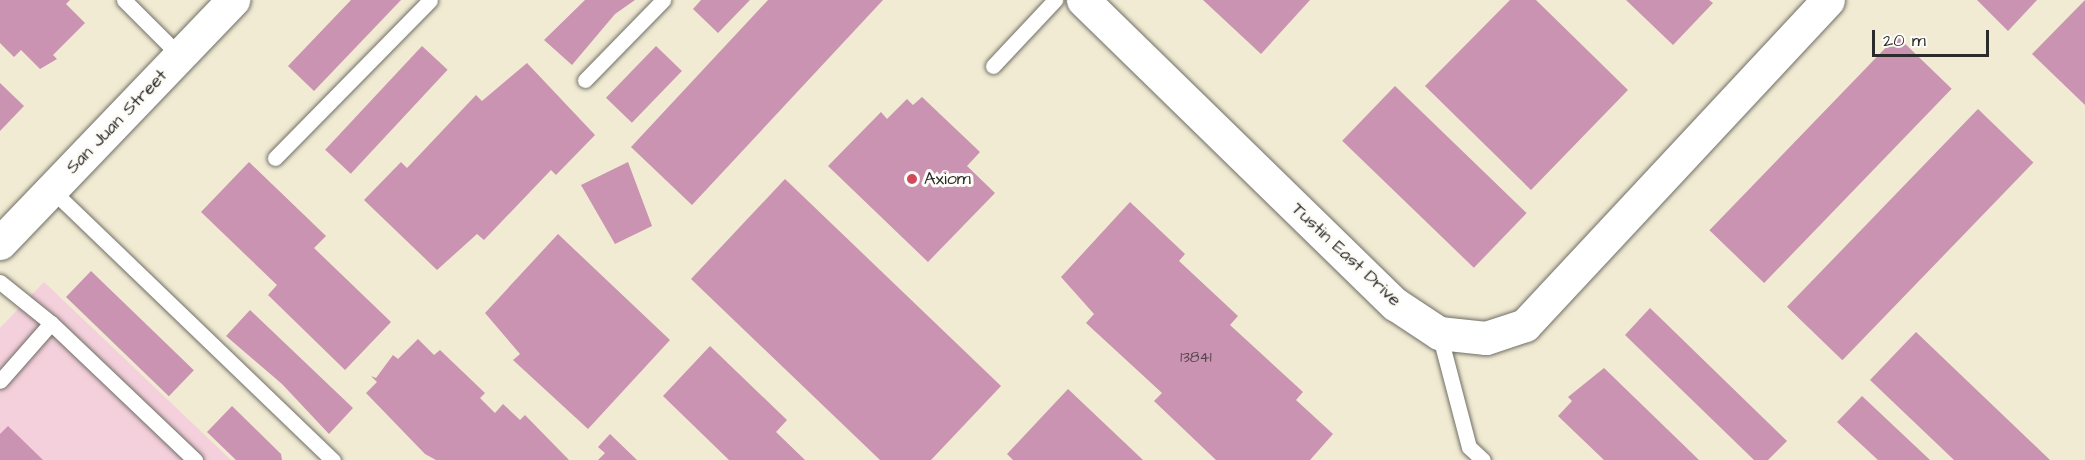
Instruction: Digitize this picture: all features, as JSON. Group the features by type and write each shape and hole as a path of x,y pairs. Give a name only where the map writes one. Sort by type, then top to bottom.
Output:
{"street":[{"name":"San Juan Street","path":"0,243 233,0"},
{"name":"Tustin East Drive","path":"1083,0 1395,304 1439,333 1486,338 1524,325 1828,0"}],"lane":[{"path":"124,0 180,56"},
{"path":"275,158 430,0"},
{"path":"585,80 663,0"},
{"path":"993,66 1055,0"},
{"path":"52,190 333,460"},
{"path":"0,282 51,323 195,460"},
{"path":"0,381 51,323"},
{"path":"1439,333 1470,447 1484,460"}],"shaded area":[{"path":"44,282 231,460 0,460 0,328"}],"building":[{"path":"0,0 70,0 66,4 85,23 53,55 57,59 40,69 21,50 14,57 0,43"},
{"path":"351,0 401,0 314,91 288,66"},
{"path":"585,0 635,0 615,14 572,65 544,40"},
{"path":"701,0 750,0 718,33 693,9"},
{"path":"768,0 883,0 692,205 631,147"},
{"path":"1203,0 1310,0 1261,54"},
{"path":"1510,0 1536,0 1628,90 1531,190 1425,86"},
{"path":"1626,0 1709,0 1713,3 1673,45"},
{"path":"1977,0 2037,0 2008,31"},
{"path":"2085,0 2085,105 2032,54"},
{"path":"1897,36 1952,89 1764,283 1709,230"},
{"path":"422,46 448,70 351,174 325,150"},
{"path":"656,46 682,71 632,123 606,98"},
{"path":"527,63 595,135 556,175 551,170 484,240 477,234 437,270 364,200 401,162 407,168 476,95 482,101"},
{"path":"0,83 24,106 0,131"},
{"path":"1395,86 1527,213 1474,268 1342,141"},
{"name":"Axiom","path":"922,97 980,152 967,166 995,193 928,262 828,166 881,112 887,119 907,99 913,105"},
{"path":"1978,109 2033,162 1842,360 1787,307"},
{"path":"249,162 326,236 314,248 391,322 345,370 268,295 277,285 201,212"},
{"path":"628,162 652,226 615,244 581,185"},
{"path":"785,179 1001,386 931,460 880,460 691,279"},
{"path":"1130,202 1185,254 1179,261 1238,316 1230,325 1303,392 1296,400 1333,434 1310,460 1216,460 1154,401 1162,393 1086,323 1094,314 1061,277"},
{"path":"558,234 670,340 588,429 513,360 520,354 485,313"},
{"path":"91,271 194,370 169,396 66,297"},
{"path":"1650,308 1787,441 1768,460 1754,460 1625,335"},
{"path":"250,310 353,408 329,434 282,384 226,336"},
{"path":"1916,332 2050,460 1954,460 1870,380"},
{"path":"418,339 434,355 440,350 485,393 480,398 495,413 503,404 520,420 525,415 569,460 436,460 425,454 366,393 377,382 371,376 376,378 393,355 398,359"},
{"path":"710,346 787,420 776,432 805,460 729,460 663,396"},
{"path":"1604,368 1699,460 1604,460 1558,416 1572,401 1568,397"},
{"path":"1068,389 1143,460 1013,460 1007,454"},
{"path":"1862,396 1930,460 1878,460 1837,422"},
{"path":"232,406 281,454 282,460 236,460 207,432"},
{"path":"8,426 43,460 0,460 0,434"},
{"path":"610,434 637,460 598,460 605,453 598,447"}],"place":[{"name":"Axiom","path":"912,179"}]}
